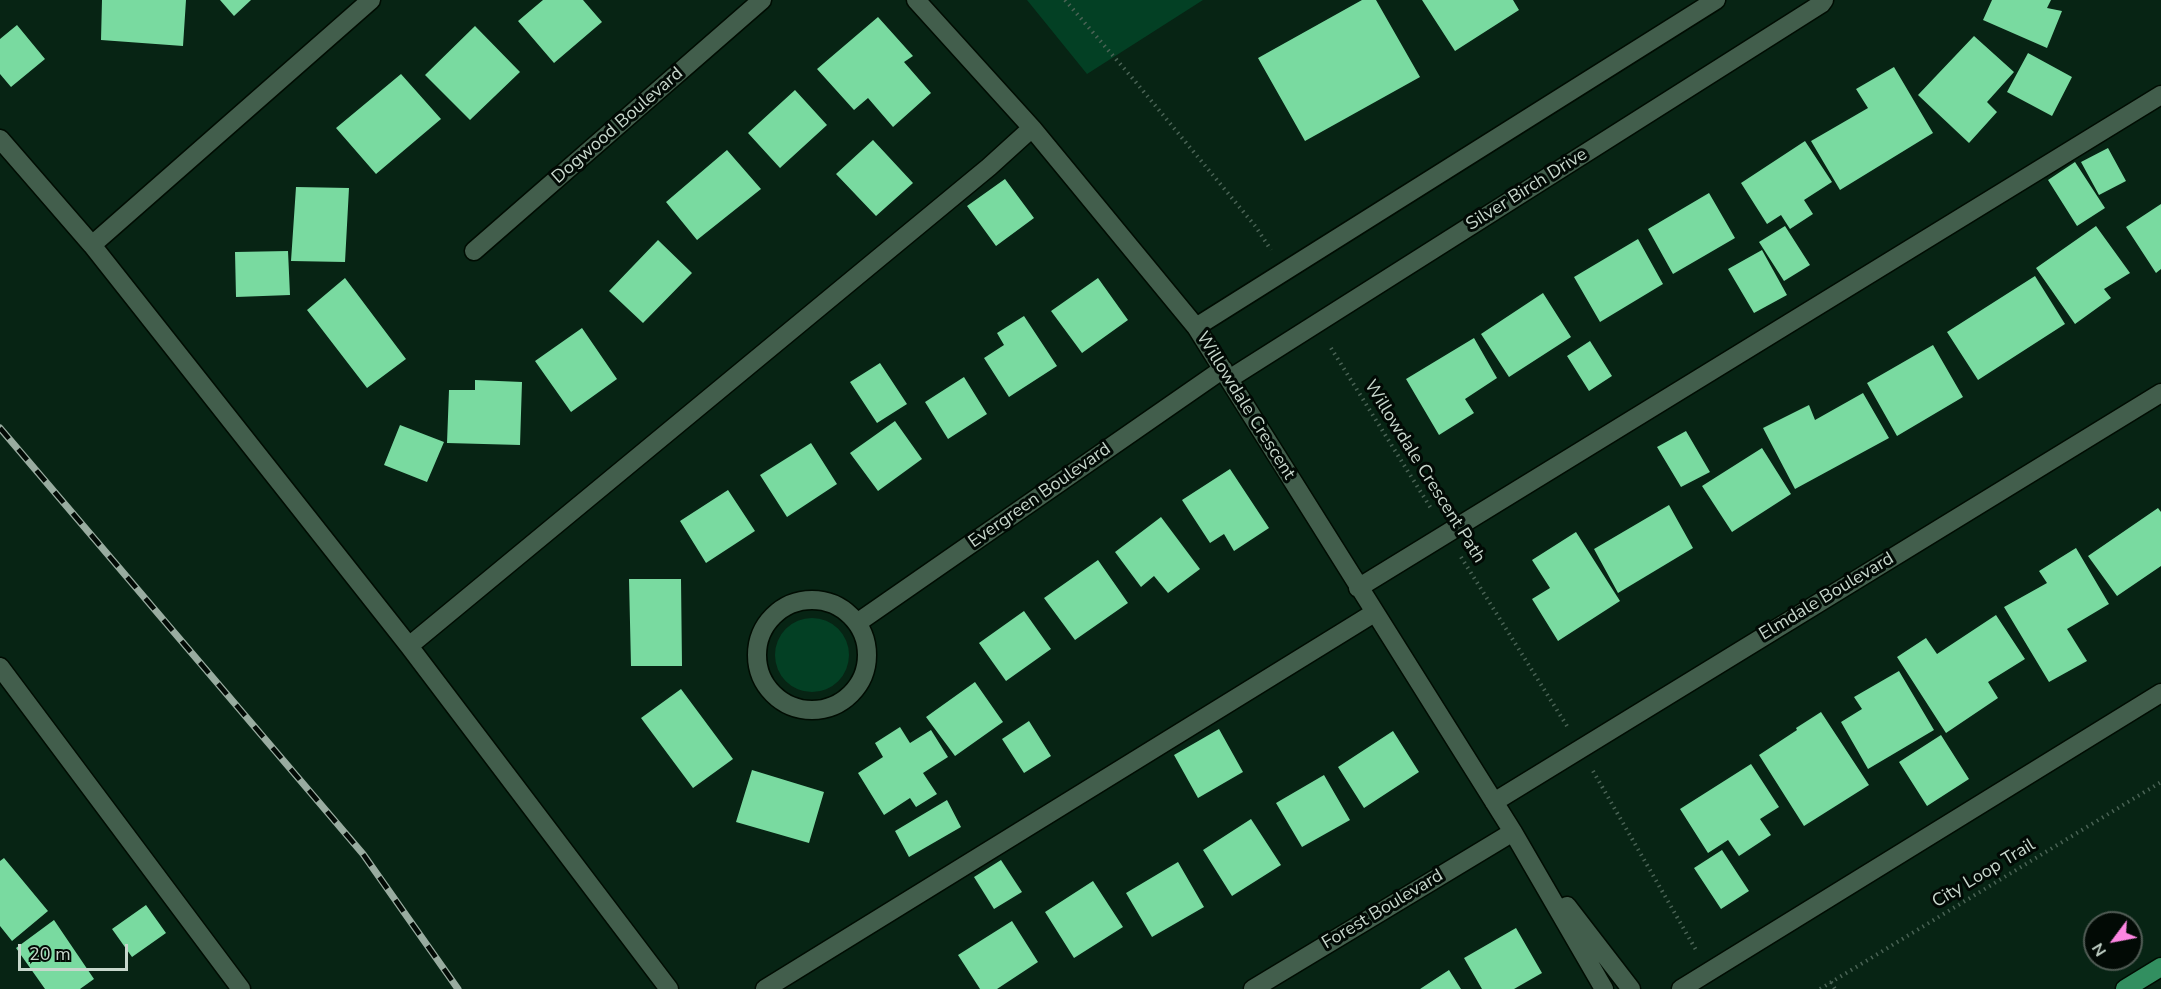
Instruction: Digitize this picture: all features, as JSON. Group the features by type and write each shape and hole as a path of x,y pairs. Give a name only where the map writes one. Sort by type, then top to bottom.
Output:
{"main road":[{"path":"2125,989 2161,967"}],"street":[{"path":"92,245 371,0"},
{"name":"Dogwood Boulevard","path":"474,251 762,0"},
{"name":"Willowdale Crescent","path":"916,0 1032,128 1196,327 1513,832 1604,989"},
{"path":"1196,327 1716,0"},
{"name":"Silver Birch Drive","path":"1226,374 1316,324 1824,0"},
{"path":"1358,588 2161,95"},
{"path":"409,646 980,175 1032,128"},
{"path":"0,140 92,245 409,646 669,989"},
{"name":"Evergreen Boulevard","path":"857,622 1226,374"},
{"name":"Elmdale Boulevard","path":"1494,802 2161,393"},
{"path":"810,600 828,602 844,610 857,622 865,638 868,654 866,670 859,686 848,698 833,707 817,710 801,709 785,703 772,693 762,678 757,660 759,642 765,625 777,612 793,603 810,600"},
{"path":"765,989 1374,612"},
{"path":"0,667 241,989"},
{"path":"1681,989 2161,693"},
{"name":"Forest Boulevard","path":"1253,989 1513,832"},
{"name":"Willowdale Crescent","path":"1524,850 1631,989"}],"path":[{"path":"1065,0 1256,226 1284,272"},
{"name":"Willowdale Crescent Path","path":"1316,324 1580,748 1708,971"},
{"name":"City Loop Trail","path":"1820,989 2161,782"},
{"path":"1831,982 1835,989"}],"green space":[{"path":"1027,0 1203,0 1087,74"},
{"path":"812,618 833,624 843,634 849,655 843,676 833,686 812,692 791,686 781,676 775,655 781,634 791,624"}],"building":[{"path":"102,0 186,0 183,46 101,40"},
{"path":"220,0 251,0 234,16"},
{"path":"543,0 583,0 602,22 554,63 518,21"},
{"path":"1362,0 1376,0 1420,77 1305,141 1258,58"},
{"path":"1422,0 1513,0 1519,10 1455,51"},
{"path":"1992,0 2051,0 2047,8 2062,11 2047,48 1983,20"},
{"path":"878,17 913,56 904,62 931,93 893,127 868,98 854,110 817,69"},
{"path":"17,25 45,59 11,87 0,74 0,39"},
{"path":"475,26 520,72 470,120 425,75"},
{"path":"1974,36 2014,72 1987,102 1997,112 1969,143 1918,95"},
{"path":"2028,53 2072,77 2052,116 2007,92"},
{"path":"1894,67 1933,133 1840,190 1811,141 1868,108 1856,89"},
{"path":"401,74 441,119 376,174 336,128"},
{"path":"795,90 827,125 780,168 748,133"},
{"path":"873,140 913,183 876,216 836,174"},
{"path":"1805,141 1832,182 1804,200 1813,214 1790,229 1781,215 1767,224 1741,183"},
{"path":"2108,148 2126,181 2099,195 2081,162"},
{"path":"727,150 761,189 697,240 666,202"},
{"path":"2075,162 2105,208 2077,226 2048,180"},
{"path":"1005,179 1034,218 996,246 967,206"},
{"path":"296,187 349,188 345,262 291,261"},
{"path":"1709,193 1735,238 1673,274 1648,229"},
{"path":"2161,204 2161,269 2156,273 2126,227"},
{"path":"1785,226 1810,265 1784,281 1759,242"},
{"path":"2096,226 2130,273 2104,289 2111,298 2075,324 2036,268"},
{"path":"1638,239 1663,284 1600,322 1574,277"},
{"path":"658,240 692,273 643,323 609,291"},
{"path":"1762,250 1787,295 1754,313 1728,269"},
{"path":"288,251 290,295 236,297 235,252"},
{"path":"2035,276 2065,324 1978,380 1947,332"},
{"path":"345,278 406,359 367,388 307,310"},
{"path":"1098,278 1128,320 1082,353 1051,311"},
{"path":"1543,293 1571,337 1509,377 1481,334"},
{"path":"1024,316 1057,366 1009,397 984,358 1004,345 997,333"},
{"path":"582,328 617,379 571,412 535,361"},
{"path":"1474,338 1497,378 1465,399 1474,413 1439,435 1406,379"},
{"path":"1590,341 1612,376 1589,391 1567,356"},
{"path":"1933,345 1963,397 1897,436 1867,383"},
{"path":"880,363 907,404 877,423 850,382"},
{"path":"964,377 987,414 948,439 925,402"},
{"path":"475,380 522,382 520,445 447,443 449,390 475,390"},
{"path":"1863,393 1889,438 1795,489 1763,428 1809,405 1815,420"},
{"path":"895,421 922,459 878,491 850,453"},
{"path":"400,425 444,442 427,482 384,465"},
{"path":"1686,431 1710,472 1681,487 1657,447"},
{"path":"811,443 837,484 787,517 760,475"},
{"path":"1762,448 1791,494 1732,532 1702,486"},
{"path":"1230,469 1269,528 1234,551 1224,534 1210,543 1182,500"},
{"path":"728,490 755,531 706,563 680,521"},
{"path":"1669,505 1693,548 1618,593 1594,549"},
{"path":"2158,508 2161,512 2161,566 2117,596 2088,556"},
{"path":"1161,517 1200,569 1168,593 1154,576 1141,587 1115,552"},
{"path":"1576,532 1620,601 1558,641 1532,599 1550,588 1532,560"},
{"path":"2076,548 2109,604 2067,629 2087,661 2049,682 2004,607 2047,583 2039,571"},
{"path":"1098,560 1128,603 1075,640 1044,598"},
{"path":"629,579 681,579 682,666 631,666"},
{"path":"1024,611 1051,649 1006,681 979,643"},
{"path":"1996,615 2025,659 1988,682 1998,698 1946,733 1897,657 1926,638 1937,654"},
{"path":"1899,671 1934,730 1868,769 1841,722 1862,709 1854,697"},
{"path":"975,682 1003,722 955,756 926,717"},
{"path":"681,689 733,759 693,788 641,718"},
{"path":"1821,712 1869,785 1804,826 1759,755"},
{"path":"1029,721 1051,756 1024,773 1002,739"},
{"path":"900,727 910,743 931,730 948,757 923,773 937,794 916,807 910,798 884,815 858,773 883,757 875,743"},
{"path":"1219,729 1243,772 1198,798 1174,755"},
{"path":"1393,731 1419,772 1364,808 1338,767"},
{"path":"1941,735 1969,779 1927,806 1899,762"},
{"path":"1751,764 1779,807 1760,819 1771,835 1739,856 1728,840 1708,853 1680,809"},
{"path":"752,770 824,792 809,843 736,822"},
{"path":"1324,775 1350,820 1302,847 1276,803"},
{"path":"947,800 961,827 909,857 895,831"},
{"path":"1251,819 1281,865 1232,896 1203,850"},
{"path":"1722,850 1749,891 1721,909 1694,868"},
{"path":"4,858 48,911 12,941 0,926 0,861"},
{"path":"1001,860 1022,892 994,909 974,877"},
{"path":"1178,862 1204,907 1152,937 1126,893"},
{"path":"1093,881 1123,927 1074,958 1045,912"},
{"path":"146,905 166,933 132,957 112,929"},
{"path":"54,920 94,979 80,989 45,989 16,948"},
{"path":"1012,921 1038,962 997,989 980,989 958,955"},
{"path":"1516,928 1542,973 1514,989 1482,989 1464,958"},
{"path":"1449,970 1461,989 1420,989"}],"railway":[{"path":"0,428 363,854 458,989"}]}
